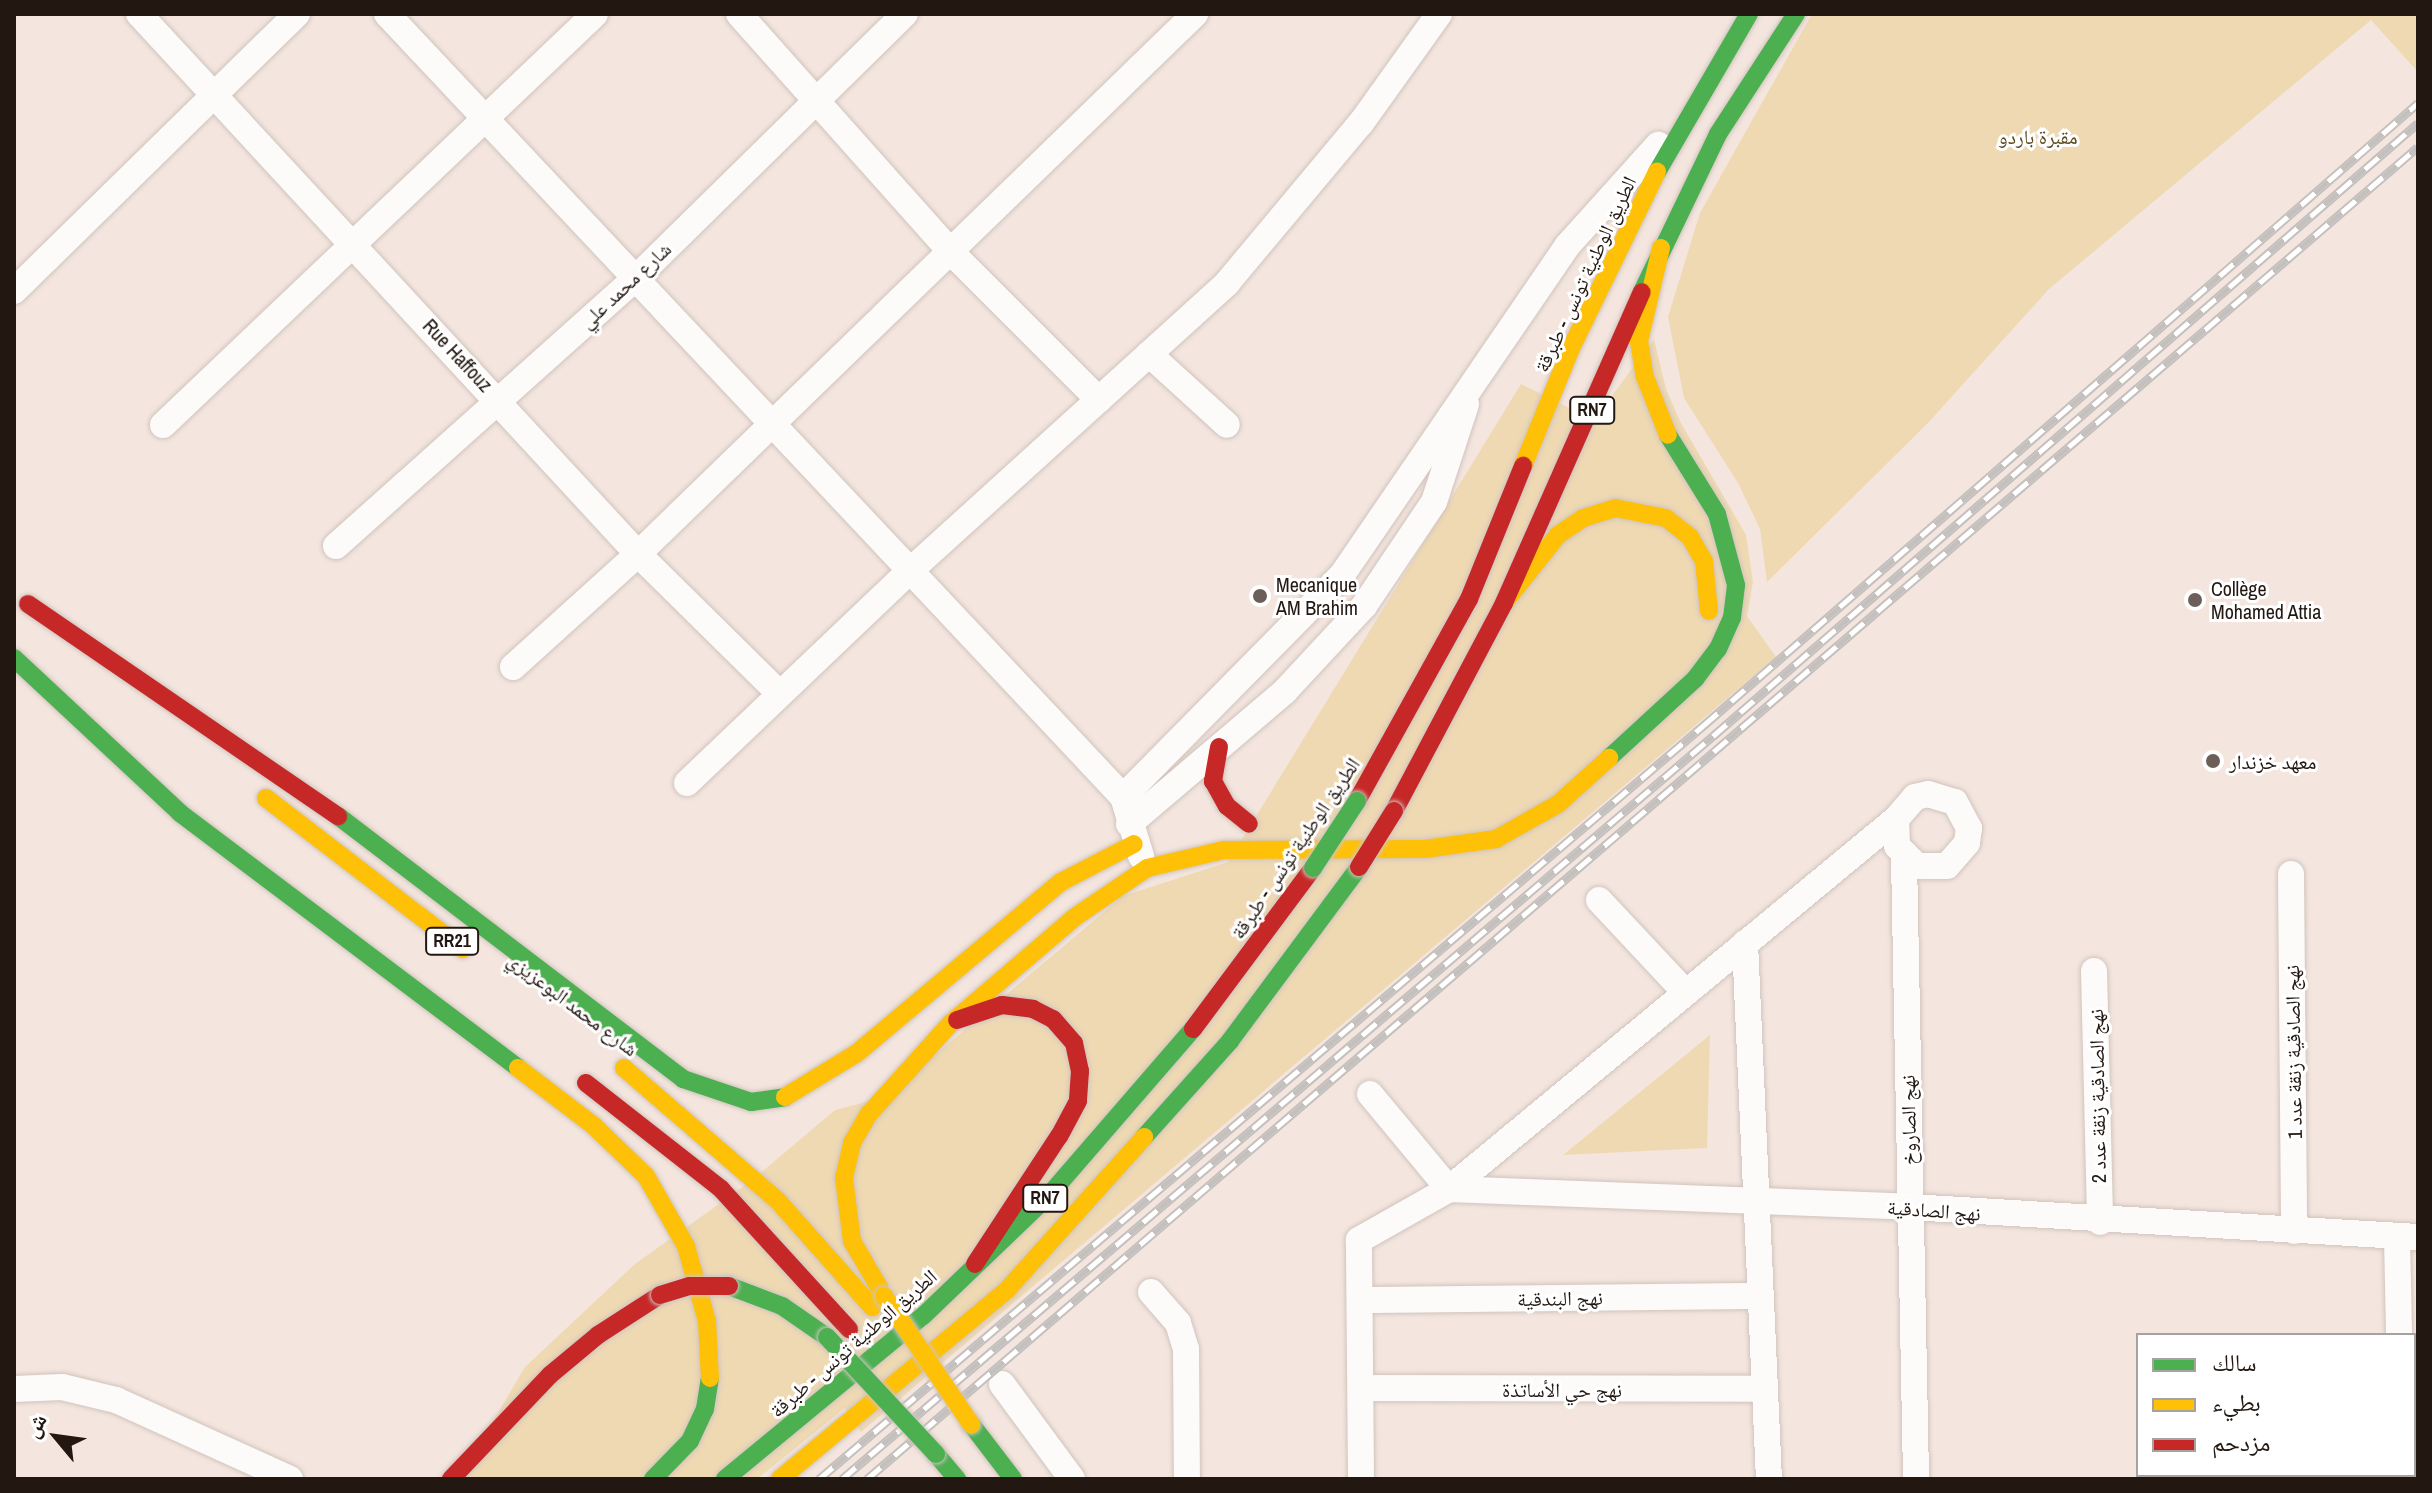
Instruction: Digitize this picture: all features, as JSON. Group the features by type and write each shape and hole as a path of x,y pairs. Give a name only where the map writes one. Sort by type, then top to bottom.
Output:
{"main road":[{"name":"الطريق الوطنية تونس - طبرقة","path":"725,1479 871,1361 1050,1194 1158,1074 1313,868 1357,801 1469,599 1572,346 1690,110 1749,14"},
{"name":"RN7","path":"780,1479 1006,1291 1230,1041 1359,867 1394,811 1504,603 1661,248 1718,134 1796,14"},
{"path":"1013,1479 878,1302 852,1241 844,1178 852,1143 869,1114 951,1023 1032,951 1113,887 1147,868 1224,850 1425,849 1496,839 1558,804 1695,679 1718,649 1732,618 1736,585 1717,514 1669,438 1645,377 1639,341 1661,248"},
{"path":"1309,829 1423,834 1487,822 1515,809 1615,731 1684,665 1703,633 1710,583 1704,561 1690,537 1666,518 1638,509 1615,508 1583,518 1558,535 1504,603"},
{"path":"21,598 221,761"},
{"path":"21,598 348,823 683,1079 751,1102 779,1100 808,1087 857,1053 1061,882 1131,834 1162,837"},
{"path":"14,657 147,755"},
{"path":"14,657 180,813 594,1126 646,1176 686,1246 707,1321 712,1362 705,1409 690,1441 653,1479"},
{"path":"1219,747 1213,781 1227,806 1256,824 1219,827"},
{"name":"شارع محمد البوعزيزي","path":"245,781 478,960"},
{"path":"951,1023 1002,1005 1033,1009 1053,1019 1074,1043 1080,1071 1078,1101 1066,1124 975,1264"},
{"name":"شارع محمد البوعزيزي","path":"613,1060 778,1201 878,1302"},
{"path":"569,1070 721,1189 849,1329 936,1454"},
{"path":"451,1479 550,1375 598,1335 660,1295 690,1286 729,1286 782,1306 827,1337 957,1479"}],"street":[{"name":"Rue Haffouz","path":"139,14 499,399 638,554 780,694"},
{"path":"14,291 297,14"},
{"path":"387,14 1123,797 1131,834 1147,868"},
{"path":"163,425 595,14"},
{"path":"739,14 819,100 949,250 1099,400"},
{"name":"شارع محمد علي","path":"336,546 636,278 905,14"},
{"path":"513,667 638,554 1195,14"},
{"path":"687,783 911,570 1227,283 1302,197 1439,14"},
{"path":"1123,797 1342,575 1568,245 1690,110"},
{"path":"1149,354 1227,425"},
{"path":"1131,834 1219,747 1285,691 1364,606 1434,502 1460,433 1470,385"},
{"path":"1407,483 1434,502"},
{"path":"1261,659 1285,691"},
{"path":"1361,1479 1362,1300 1359,1240 1449,1189 1896,819 1915,797 1928,794 1955,802 1969,828 1959,857 1947,866 1917,866 1904,858 1897,846 1896,819"},
{"name":"نهج الصاروخ","path":"1904,858 1916,1479"},
{"name":"نهج الصادقية زنقة عدد 1","path":"2291,874 2294,1231"},
{"path":"1599,900 1685,992"},
{"path":"1745,943 1762,1389 1769,1479"},
{"name":"نهج الصادقية زنقة عدد 2","path":"2094,971 2100,1222"},
{"path":"1370,1094 1449,1189"},
{"name":"نهج الصادقية","path":"1449,1189 1910,1207 2100,1222 2408,1237"},
{"path":"2399,1333 2408,1237"},
{"path":"1151,1292 1178,1323 1186,1349 1187,1479"},
{"name":"نهج البندقية","path":"1362,1300 1758,1296"},
{"path":"1002,1384 1072,1479"},
{"path":"20,1388 62,1387 116,1400 290,1479"},
{"name":"نهج حي الأساتذة","path":"1362,1388 1762,1389"}],"green space":[{"name":"مقبرة باردو","path":"1812,14 2418,14 2418,72 2371,20 2049,289 1928,423 1767,582 1760,529 1738,483 1684,398 1668,317 1700,213"},
{"path":"1654,339 1666,389 1681,423 1746,535 1753,582 1747,616 1776,657 861,1432 845,1408 757,1479 452,1479 471,1458 525,1367 635,1264 751,1181 835,1110 885,1097 1123,896 1228,862 1521,384 1594,420"},
{"path":"1710,1035 1707,1148 1563,1155"}],"railway":[{"path":"819,1479 1704,725 2418,103"},
{"path":"842,1479 1713,736 2418,123"},
{"path":"867,1479 2418,147"}],"traffic: fast":[{"path":"1657,172 1749,14"},
{"path":"1642,292 1718,134 1796,14"},
{"path":"1609,758 1695,679 1718,649 1732,618 1736,585 1717,514 1668,435"},
{"path":"14,658 180,813 518,1068"},
{"path":"1313,868 1357,801"},
{"path":"338,816 683,1079 751,1102 785,1097"},
{"path":"1144,1137 1230,1041 1359,867"},
{"path":"725,1479 923,1316 1050,1194 1193,1029"},
{"path":"729,1286 782,1306 827,1337"},
{"path":"827,1337 936,1454"},
{"path":"653,1479 690,1441 705,1409 710,1378"},
{"path":"971,1424 1013,1479"},
{"path":"936,1454 957,1479"}],"traffic: slow":[{"path":"1523,466 1572,346 1657,172"},
{"path":"1661,248 1639,341 1645,377 1668,435"},
{"path":"1504,603 1558,535 1583,518 1615,508 1666,518 1690,537 1704,561 1709,611"},
{"path":"1147,868 1224,850 1425,849 1496,839 1558,804 1609,758"},
{"path":"266,798 463,949"},
{"path":"785,1097 857,1053 1061,882 1134,844"},
{"path":"879,1287 852,1241 844,1178 852,1143 869,1114 951,1023 1075,917 1147,868"},
{"path":"518,1068 594,1126 646,1176 686,1246 707,1321 710,1378"},
{"path":"624,1068 778,1201 872,1307"},
{"path":"780,1479 1006,1291 1144,1137"},
{"path":"884,1296 971,1424"}],"traffic: jam":[{"path":"1394,811 1504,603 1642,292"},
{"path":"1357,801 1469,599 1523,466"},
{"path":"28,604 338,816"},
{"path":"1219,747 1213,781 1227,806 1249,824"},
{"path":"1359,867 1394,811"},
{"path":"1193,1029 1313,868"},
{"path":"957,1020 1002,1005 1033,1009 1053,1019 1074,1043 1080,1071 1078,1101 1059,1136 975,1264"},
{"path":"586,1083 721,1189 849,1329"},
{"path":"660,1295 690,1286 729,1286"},
{"path":"451,1479 550,1375 598,1335 660,1295"}],"place":[{"name":"Mecanique AM Brahim","path":"1260,596"},
{"name":"Collège Mohamed Attia","path":"2195,600"},
{"name":"معهد خزندار","path":"2213,761"}]}
